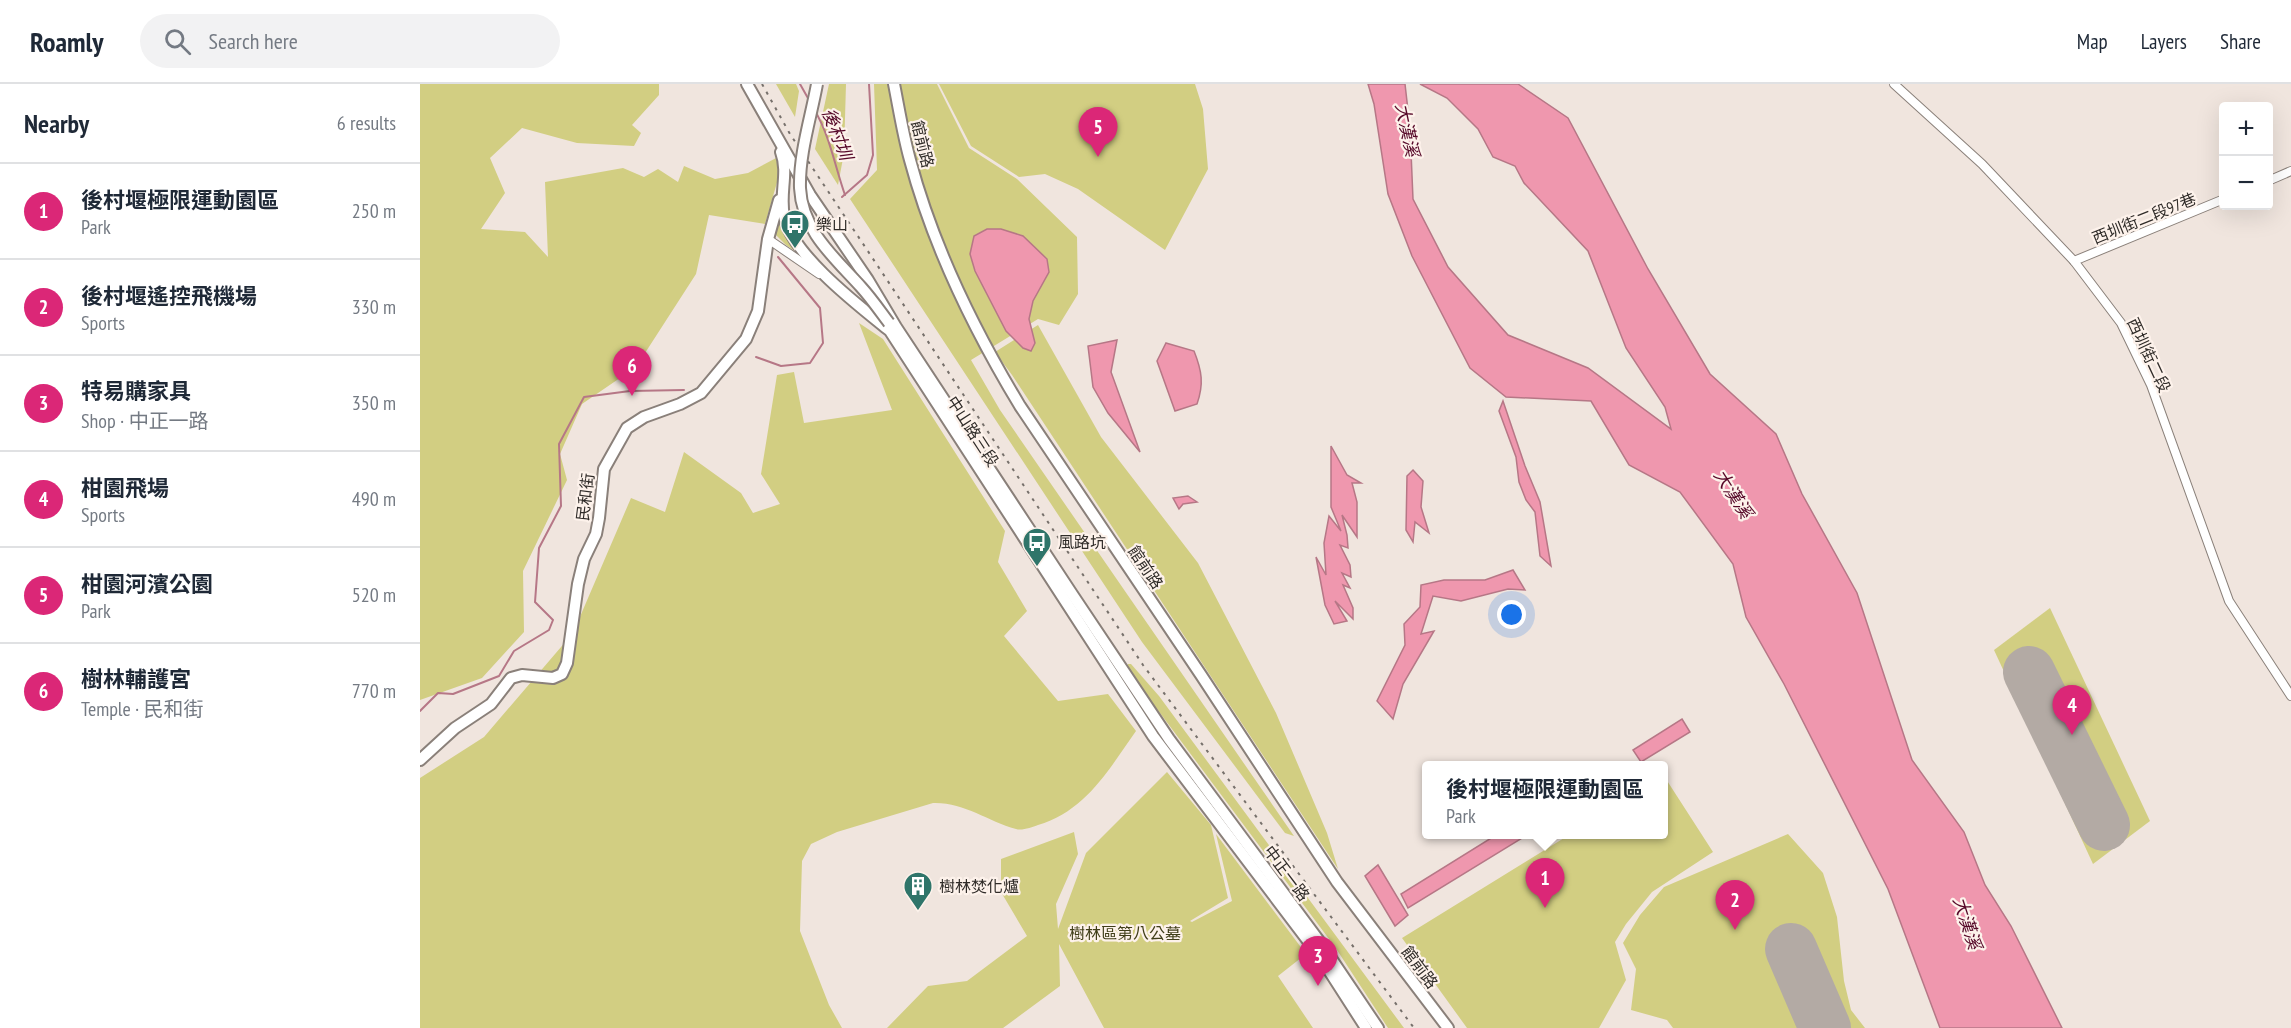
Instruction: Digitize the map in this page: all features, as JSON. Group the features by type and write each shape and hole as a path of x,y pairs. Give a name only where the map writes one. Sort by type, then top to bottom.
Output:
{"main road":[{"name":"中山路三段","path":"747,84 810,195 868,280 891,327 1168,757"},
{"path":"817,84 801,170 802,206 826,251 861,288 891,327"},
{"name":"館前路","path":"894,84 910,160 929,220 954,280 996,367 1337,882 1448,1028"},
{"name":"中山路三段","path":"772,126 784,161 783,208 788,229 831,282 891,327 1169,739"},
{"name":"民和街","path":"420,760 455,728 491,704 511,678 522,675 553,678 562,674 567,663 578,584 584,559 597,526 604,469 627,428 644,417 680,404 701,393 746,339 758,311 768,239 784,183"},
{"name":"中正一路","path":"1169,739 1322,945 1378,1028"},
{"name":"中正一路","path":"1168,757 1321,958 1366,1028"}],"street":[{"name":"西圳街二段","path":"1894,84 1982,164 2074,261 2121,322 2151,385 2229,601 2291,696"},
{"path":"2273,179 2291,171"},
{"name":"西圳街二段97巷","path":"2074,261 2219,201"},
{"path":"768,239 831,282"}],"green space":[{"path":"420,84 659,84 659,95 632,125 641,133 634,146 577,143 522,128 490,158 505,193 481,229 525,232 548,257 545,182 623,168 644,177 658,169 678,182 684,166 715,179 748,173 778,157 778,179 765,224 709,215 696,274 636,367 582,404 560,454 567,480 523,571 524,632 482,678 420,700"},
{"path":"776,84 796,84 799,91 795,117"},
{"path":"829,84 846,84 844,153 838,185 815,149"},
{"path":"874,84 937,84 969,148 1017,179 1077,237 1078,294 1059,325 1038,319 971,360 1000,410 1294,836 1285,833 1142,642 850,199 877,170"},
{"path":"939,84 1195,84 1203,109 1208,169 1165,250 1078,189 1045,174 1019,177 971,146"},
{"path":"778,214 788,239 806,259 775,234"},
{"path":"859,323 883,339 1005,531 998,562 1027,611 1004,636 1058,701 1108,694 1136,731 1106,774 1083,799 1070,810 1038,825 1016,829 965,809 933,803 837,832 811,844 802,861 800,931 829,1005 842,1028 420,1028 420,778 484,737 573,633 631,498 665,512 684,452 741,493 753,513 780,504 761,474 777,375 794,372 804,423 892,410"},
{"path":"1038,325 1101,437 1198,563 1276,713 1327,833 1338,869 995,352"},
{"path":"2050,608 2150,821 2093,864 1994,650"},
{"path":"1128,664 1131,664 1159,696 1404,1028 1388,1028 1335,947 1154,705"},
{"name":"樹林區第八公墓","path":"1167,772 1211,825 1228,898 1190,921 1232,901 1216,834 1306,954 1278,976 1313,1028 1104,1028 1059,944 1060,986 1003,1028 887,1028 928,986 967,981 1027,936 1001,892 1001,859 1074,832 1078,854 1056,904 1058,929 1086,853"},
{"path":"1668,782 1713,852 1652,892 1626,924 1615,942 1626,980 1599,1028 1467,1028 1402,938 1563,839 1668,839"},
{"path":"1788,834 1823,873 1837,917 1844,981 1851,1010 1865,1028 1673,1028 1667,1020 1631,1010 1636,969 1623,943 1640,915 1664,887"}],"water":[{"name":"大漢溪","path":"1368,84 1405,84 1410,128 1413,199 1448,267 1508,335 1588,368 1671,429 1665,407 1626,348 1588,251 1524,183 1515,166 1493,157 1478,129 1447,98 1420,84 1518,84 1568,118 1648,269 1710,374 1776,434 1802,494 1857,593 1912,760 1964,832 1985,885 2011,926 2062,1028 1940,1028 1888,889 1784,684 1746,617 1733,564 1680,492 1629,465 1591,401 1506,397 1470,368 1412,256 1388,194 1374,104"},
{"path":"987,229 1001,229 1023,236 1047,259 1049,272 1033,301 1029,319 1035,343 1031,351 1023,348 1006,331 975,271 970,254 974,236"},
{"path":"1117,340 1111,372 1140,452 1108,413 1093,387 1088,346"},
{"path":"1166,343 1194,351 1200,371 1201,390 1197,404 1175,411 1157,361"},
{"path":"1503,401 1540,502 1551,566 1540,556 1535,512 1526,500 1519,482 1516,457 1499,411"},
{"path":"1331,446 1347,475 1361,483 1352,483 1357,502 1357,537 1342,515 1348,548 1340,545 1350,565 1351,577 1342,573 1350,588 1343,585 1353,608 1353,619 1335,601 1347,621 1334,624 1325,605 1316,557 1326,575 1324,543 1329,516 1341,531 1331,507"},
{"path":"1413,470 1423,481 1421,507 1429,533 1415,522 1413,542 1406,530 1407,476"},
{"path":"1188,496 1197,502 1183,504 1179,509 1173,498"},
{"path":"1513,570 1525,590 1508,589 1461,601 1433,596 1421,634 1434,631 1403,684 1393,719 1377,701 1405,645 1404,624 1420,607 1421,585 1444,580 1485,580"},
{"path":"1682,719 1690,732 1643,761 1633,750"},
{"path":"1490,839 1520,839 1408,908 1401,894"},
{"path":"1378,865 1408,915 1395,926 1365,876"}],"waterway":[{"name":"後村圳","path":"800,84 809,100"},
{"path":"842,197 867,175 873,155 869,84"},
{"name":"後村圳","path":"815,111 828,141 845,195"},
{"path":"756,357 781,366 810,363 823,343 820,308 778,257"},
{"path":"420,711 438,693 453,694 499,676 514,651 549,630 553,620 535,602 539,548 561,506 559,444 584,397 630,391 684,390"}],"runway":[{"path":"2029,672 2104,825"},
{"path":"1791,949 1825,1028"}],"railway":[{"path":"762,84 790,134 1143,665 1414,1028"}],"place":[{"name":"柑園河濱公園","path":"1098,157"},
{"name":"樂山","path":"795,250"},
{"name":"樹林輔護宮","path":"632,396"},
{"name":"風路坑","path":"1037,568"},
{"name":"柑園飛場","path":"2072,735"},
{"name":"後村堰極限運動園區","path":"1545,908"},
{"name":"樹林焚化爐","path":"918,912"},
{"name":"後村堰遙控飛機場","path":"1735,930"},
{"name":"特易購家具","path":"1318,986"}]}
